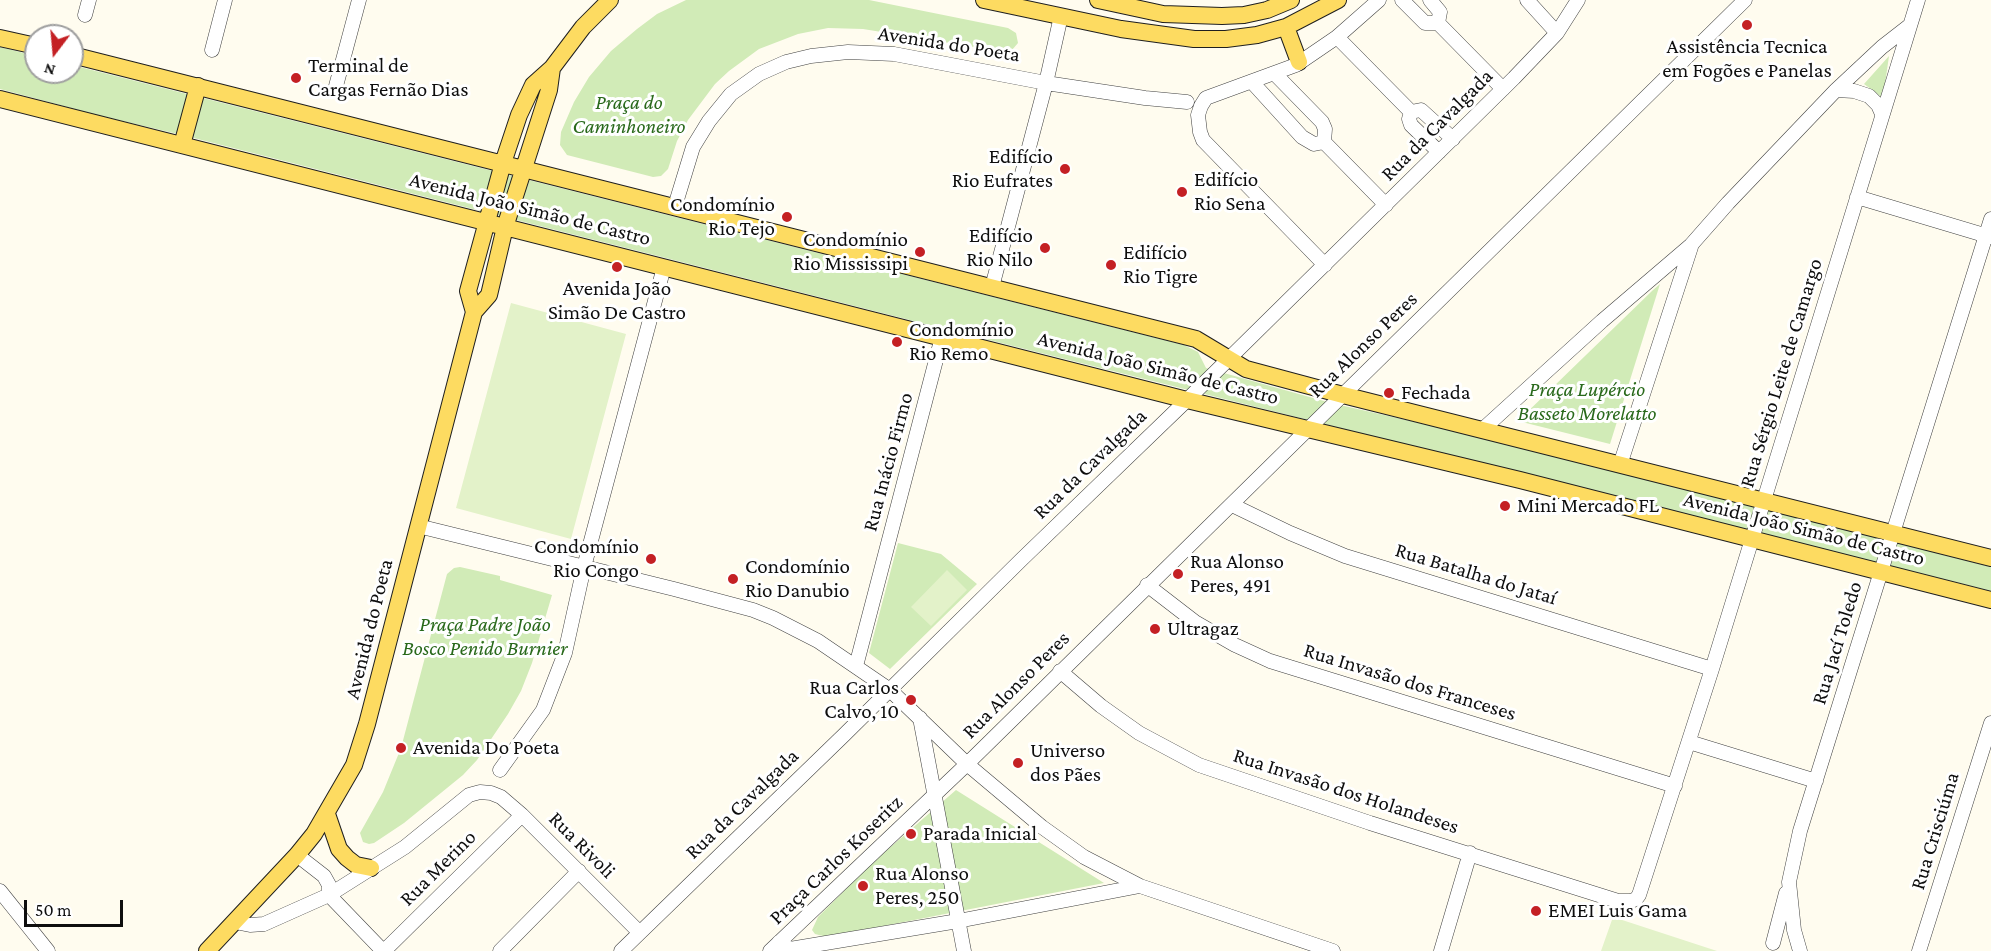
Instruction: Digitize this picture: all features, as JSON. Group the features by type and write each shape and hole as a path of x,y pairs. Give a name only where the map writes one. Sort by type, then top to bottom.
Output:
{"main road":[{"path":"984,0 1121,29 1194,39 1226,39 1286,27 1338,0"},
{"path":"1098,0 1163,14 1222,16 1245,15 1267,10 1291,0"},
{"name":"Avenida do Poeta","path":"474,312 468,291 503,162 519,115 533,85 552,68 583,27 611,1"},
{"path":"1286,27 1299,62"},
{"path":"0,38 24,43"},
{"name":"Avenida João Simão de Castro","path":"84,58 1196,339 1246,369 1991,558"},
{"name":"Avenida do Poeta","path":"207,951 297,855 327,814 354,765 474,312 489,295 506,226 549,90 552,68"},
{"path":"182,145 198,86"},
{"name":"Avenida João Simão de Castro","path":"0,99 1187,400 1308,428 1991,600"},
{"path":"327,814 339,849 356,865 370,867"}],"street":[{"path":"85,15 89,0"},
{"path":"212,50 225,0"},
{"path":"336,86 359,0"},
{"path":"1325,265 1203,140 1198,115 1206,98 1275,74 1299,62 1337,37 1379,0"},
{"path":"1402,0 1425,23 1438,23 1503,89"},
{"path":"1430,0 1440,12 1438,23"},
{"path":"1527,0 1557,33"},
{"name":"Rua da Cavalgada","path":"621,951 1439,153 1557,33 1578,0"},
{"name":"Rua Alonso Peres","path":"934,795 1745,0"},
{"name":"Rua Sérgio Leite de Camargo","path":"1639,895 1712,669 1918,0"},
{"path":"992,287 1046,83 1061,16"},
{"path":"1482,430 1691,245 1728,202 1836,90 1882,46 1910,26"},
{"path":"1337,37 1411,112"},
{"name":"Avenida do Poeta","path":"675,206 693,147 709,121 731,94 759,74 786,62 811,56 848,52 894,54 1046,83 1187,102"},
{"path":"1275,74 1322,122 1325,129 1324,141 1386,205"},
{"path":"1252,82 1302,137 1314,144 1324,141"},
{"path":"1836,90 1864,94 1878,105 1882,114"},
{"path":"1411,112 1421,110 1453,139"},
{"path":"1411,112 1409,118 1411,125 1439,153"},
{"path":"1857,197 1988,237"},
{"name":"Rua Jací Toledo","path":"1799,948 1794,930 1789,882 1800,831 1988,237 1991,219"},
{"path":"1620,465 1691,245"},
{"path":"500,770 543,710 565,653 584,567 664,267"},
{"path":"1658,273 1666,272 1673,275 1679,282"},
{"name":"Rua Inácio Firmo","path":"856,666 942,337"},
{"name":"Rua Batalha do Jataí","path":"1232,505 1345,556 1712,669"},
{"path":"418,526 753,610 818,641 890,690 967,764 1042,827 1075,851 1140,886 1333,951"},
{"name":"Rua Invasão dos Franceses","path":"1147,585 1195,622 1235,645 1270,661 1675,786"},
{"name":"Rua Invasão dos Holandeses","path":"1060,670 1101,706 1139,733 1198,765 1370,824 1470,853 1618,901 1631,901 1639,895"},
{"path":"920,718 934,795"},
{"name":"Rua Crisciúma","path":"1919,951 1991,723"},
{"path":"1689,742 1816,781"},
{"name":"Rua Rivoli","path":"370,867 405,848 469,795 480,792 490,793 501,797 522,815 639,932"},
{"name":"Praça Carlos Koseritz","path":"934,795 958,921"},
{"name":"Praça Carlos Koseritz","path":"775,947 934,795"},
{"name":"Rua Merino","path":"384,951 522,815"},
{"path":"1441,951 1470,853"},
{"path":"297,855 324,876 329,885 329,895 384,951"},
{"path":"235,922 250,925 278,920 329,895 370,867"},
{"path":"500,951 579,871"},
{"path":"1773,943 1789,882"},
{"name":"Praça Carlos Koseritz","path":"775,947 790,950 1140,886"},
{"path":"0,891 48,951"},
{"path":"958,921 964,951"}],"green space":[{"name":"Praça do Caminhoneiro","path":"686,0 869,0 1008,28 1016,33 1018,43 1012,50 1005,52 863,29 828,28 798,34 759,49 715,84 688,120 677,141 668,169 661,176 653,177 567,155 560,145 561,132 574,102 589,77 611,51 637,29 657,14"},
{"path":"0,47 24,53 24,84 84,84 84,68 1184,345 1198,352 1206,368 1331,403 1477,436 1991,567 1991,591 941,328 0,89"},
{"path":"1889,56 1883,98 1864,84"},
{"name":"Praça Lupércio Basseto Morelatto","path":"1660,284 1610,444 1518,421 1653,290"},
{"path":"511,303 626,334 571,539 456,508"},
{"path":"898,543 941,554 977,584 890,669 869,653"},
{"name":"Praça Padre João Bosco Penido Burnier","path":"460,567 500,576 500,580 552,595 532,663 521,691 508,714 477,760 463,775 404,823 374,843 363,842 360,833 383,792 401,748 447,574 454,568"},
{"path":"947,570 967,590 931,626 911,607"},
{"path":"956,790 1104,883 827,937 815,934 812,930 818,917 870,865"},
{"path":"1613,917 1717,951 1601,951"}],"place":[{"name":"Assistência Tecnica em Fogões e Panelas","path":"1747,25"},
{"name":"Terminal de Cargas Fernão Dias","path":"296,78"},
{"name":"Edifício Rio Eufrates","path":"1065,169"},
{"name":"Edifício Rio Sena","path":"1182,192"},
{"name":"Condomínio Rio Tejo","path":"787,217"},
{"name":"Edifício Rio Nilo","path":"1045,248"},
{"name":"Condomínio Rio Mississipi","path":"920,252"},
{"name":"Edifício Rio Tigre","path":"1111,265"},
{"name":"Avenida João Simão De Castro","path":"617,267"},
{"name":"Condomínio Rio Remo","path":"897,342"},
{"name":"Fechada","path":"1389,393"},
{"name":"Mini Mercado FL","path":"1505,506"},
{"name":"Condomínio Rio Congo","path":"651,559"},
{"name":"Rua Alonso Peres, 491","path":"1178,574"},
{"name":"Condomínio Rio Danubio","path":"733,579"},
{"name":"Ultragaz","path":"1155,629"},
{"name":"Rua Carlos Calvo, 10","path":"911,700"},
{"name":"Avenida Do Poeta","path":"401,748"},
{"name":"Universo dos Pães","path":"1018,763"},
{"name":"Parada Inicial","path":"911,834"},
{"name":"Rua Alonso Peres, 250","path":"863,886"},
{"name":"EMEI Luis Gama","path":"1536,911"}]}
